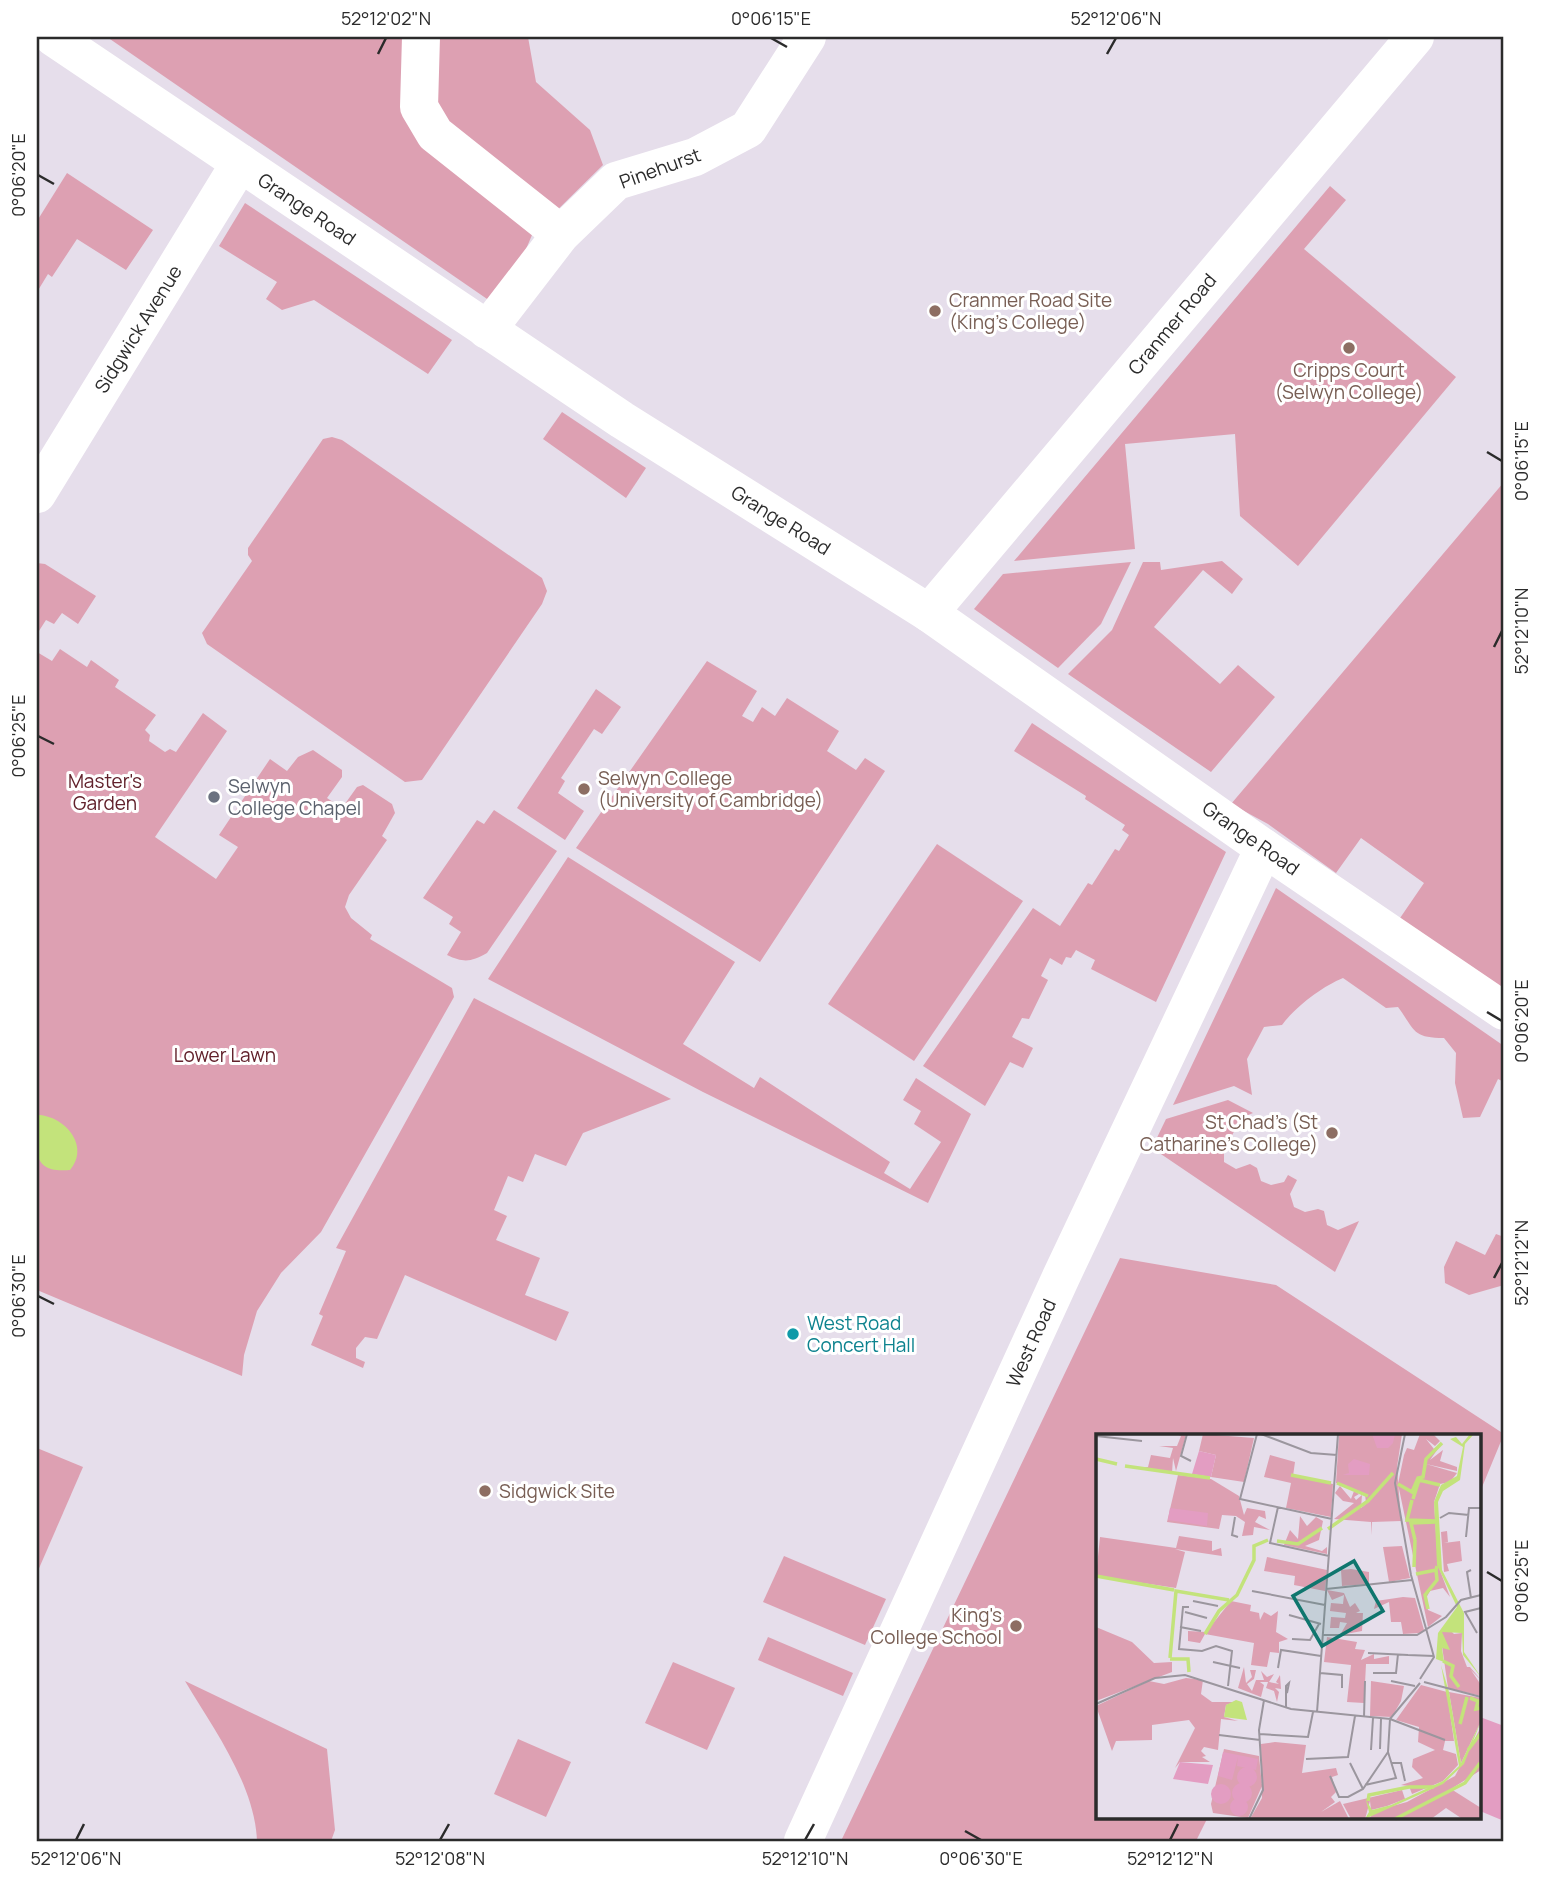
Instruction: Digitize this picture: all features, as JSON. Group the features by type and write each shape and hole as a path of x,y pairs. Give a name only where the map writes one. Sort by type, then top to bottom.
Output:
{"street":[{"name":"Grange Road","path":"53,37 622,420 929,613 1504,1011"},
{"path":"421,37 419,107 435,134 561,234"},
{"name":"Pinehurst","path":"486,330 561,234 616,181 695,157 748,129 807,37"},
{"name":"Cranmer Road","path":"929,613 1415,37"},
{"name":"Sidgwick Avenue","path":"37,495 240,163"},
{"name":"West Road","path":"803,1841 1066,1266 1265,848"}],"green space":[{"path":"107,37 528,37 536,82 590,130 603,165 532,235 515,275 490,301"},
{"path":"67,173 153,230 126,270 77,239 52,277 48,274 37,292 37,221"},
{"path":"1330,186 1346,200 1304,249 1456,377 1298,566 1240,516 1235,434 1125,444 1135,549 1014,561"},
{"path":"245,203 452,340 428,374 314,300 282,310 266,299 277,282 219,246"},
{"path":"562,412 646,468 626,498 543,439"},
{"path":"332,437 342,440 542,578 547,591 542,604 422,780 405,782 207,644 202,633 252,561 248,548 323,439"},
{"path":"1504,482 1504,994 1398,921 1424,883 1361,838 1336,873 1268,824 1231,804"},
{"path":"1222,561 1243,579 1232,594 1203,570 1154,627 1220,684 1238,665 1275,697 1211,772 1068,674 1112,630 1143,562 1160,562 1161,570"},
{"path":"1131,562 1101,624 1058,668 974,609 1003,574"},
{"path":"37,563 45,564 96,596 78,624 62,613 54,624 46,620 37,634"},
{"name":"Lower Lawn","path":"60,649 87,667 91,660 119,680 115,687 156,715 145,730 150,735 149,741 165,752 170,749 176,752 203,713 227,731 155,837 216,879 238,847 219,835 270,759 287,771 298,757 313,750 342,770 342,777 327,798 342,808 357,787 363,785 392,804 395,813 382,836 387,840 349,895 345,907 351,918 372,935 370,939 452,988 454,997 321,1232 281,1273 257,1311 244,1355 242,1376 37,1290 37,652 52,661"},
{"path":"707,661 757,691 742,716 753,722 762,707 775,716 787,698 839,731 827,751 856,770 865,758 885,771 760,962 576,848"},
{"path":"596,689 621,707 602,734 594,729 561,778 565,781 558,793 584,811 565,840 517,808"},
{"path":"1032,723 1226,852 1156,1002 1091,969 1095,960 1076,950 1071,958 1066,957 1062,965 1050,958 1041,976 1048,980 1029,1019 1022,1018 1012,1037 1033,1048 1023,1068 1010,1062 985,1106 923,1066 1033,908 1060,926 1088,883 1092,885 1115,849 1119,851 1129,835 1122,830 1125,825 1085,799 1086,796 1014,751"},
{"path":"494,810 557,851 487,953 472,960 458,959 447,955 461,932 449,924 453,917 423,898 477,820 484,824"},
{"path":"937,844 1023,901 914,1061 828,1004"},
{"path":"568,857 735,962 683,1044 754,1088 760,1077 890,1162 884,1173 910,1189 941,1142 914,1124 921,1111 903,1100 916,1078 971,1114 928,1203 703,1092 488,979"},
{"path":"1276,888 1504,1046 1504,1082 1498,1079 1480,1117 1463,1118 1455,1083 1456,1053 1444,1038 1420,1034 1398,1007 1386,1008 1343,978 1310,998 1282,1025 1264,1027 1247,1059 1252,1095 1234,1086 1173,1105"},
{"path":"474,998 671,1099 583,1133 566,1166 535,1154 523,1182 508,1176 494,1210 507,1216 496,1240 540,1258 525,1295 569,1312 556,1341 405,1275 377,1339 365,1337 356,1348 356,1358 365,1362 363,1368 311,1345 323,1316 319,1314 346,1251 336,1248"},
{"path":"1228,1100 1253,1113 1241,1118 1224,1151 1224,1162 1236,1169 1250,1164 1257,1168 1261,1181 1271,1185 1284,1182 1288,1175 1297,1180 1290,1194 1294,1207 1305,1212 1318,1209 1324,1211 1327,1225 1338,1230 1359,1221 1335,1272 1152,1148 1166,1119"},
{"path":"1496,1234 1504,1237 1504,1285 1469,1295 1445,1283 1444,1267 1456,1241 1485,1255"},
{"name":"King's College School","path":"1120,1258 1276,1285 1504,1434 1482,1487 1482,1434 1096,1434 1096,1818 1208,1818 1196,1841 841,1841"},
{"path":"37,1448 83,1467 37,1573"},
{"path":"784,1556 886,1599 865,1645 763,1602"},
{"path":"768,1637 853,1673 843,1696 758,1660"},
{"path":"673,1662 735,1688 707,1750 645,1723"},
{"path":"185,1681 327,1749 335,1830 331,1841 257,1841 249,1799 241,1778"},
{"path":"518,1739 571,1762 546,1817 494,1794"}],"shaded area":[{"path":"37,1115 56,1120 72,1134 78,1151 70,1170 57,1170 41,1162 36,1147"},
{"path":"1482,1718 1504,1726 1504,1821 1482,1812"}],"place":[{"name":"Cranmer Road Site (King's College)","path":"935,311"},
{"name":"Cripps Court (Selwyn College)","path":"1349,348"},
{"name":"Selwyn College (University of Cambridge)","path":"584,789"},
{"name":"Selwyn College Chapel","path":"214,797"},
{"name":"St Chad's (St Catharine's College)","path":"1332,1133"},
{"name":"West Road Concert Hall","path":"793,1334"},
{"name":"Sidgwick Site","path":"485,1491"},
{"name":"King's College School","path":"1016,1626"}],"park label":[{"name":"Master's Garden","path":"105,792"}]}
